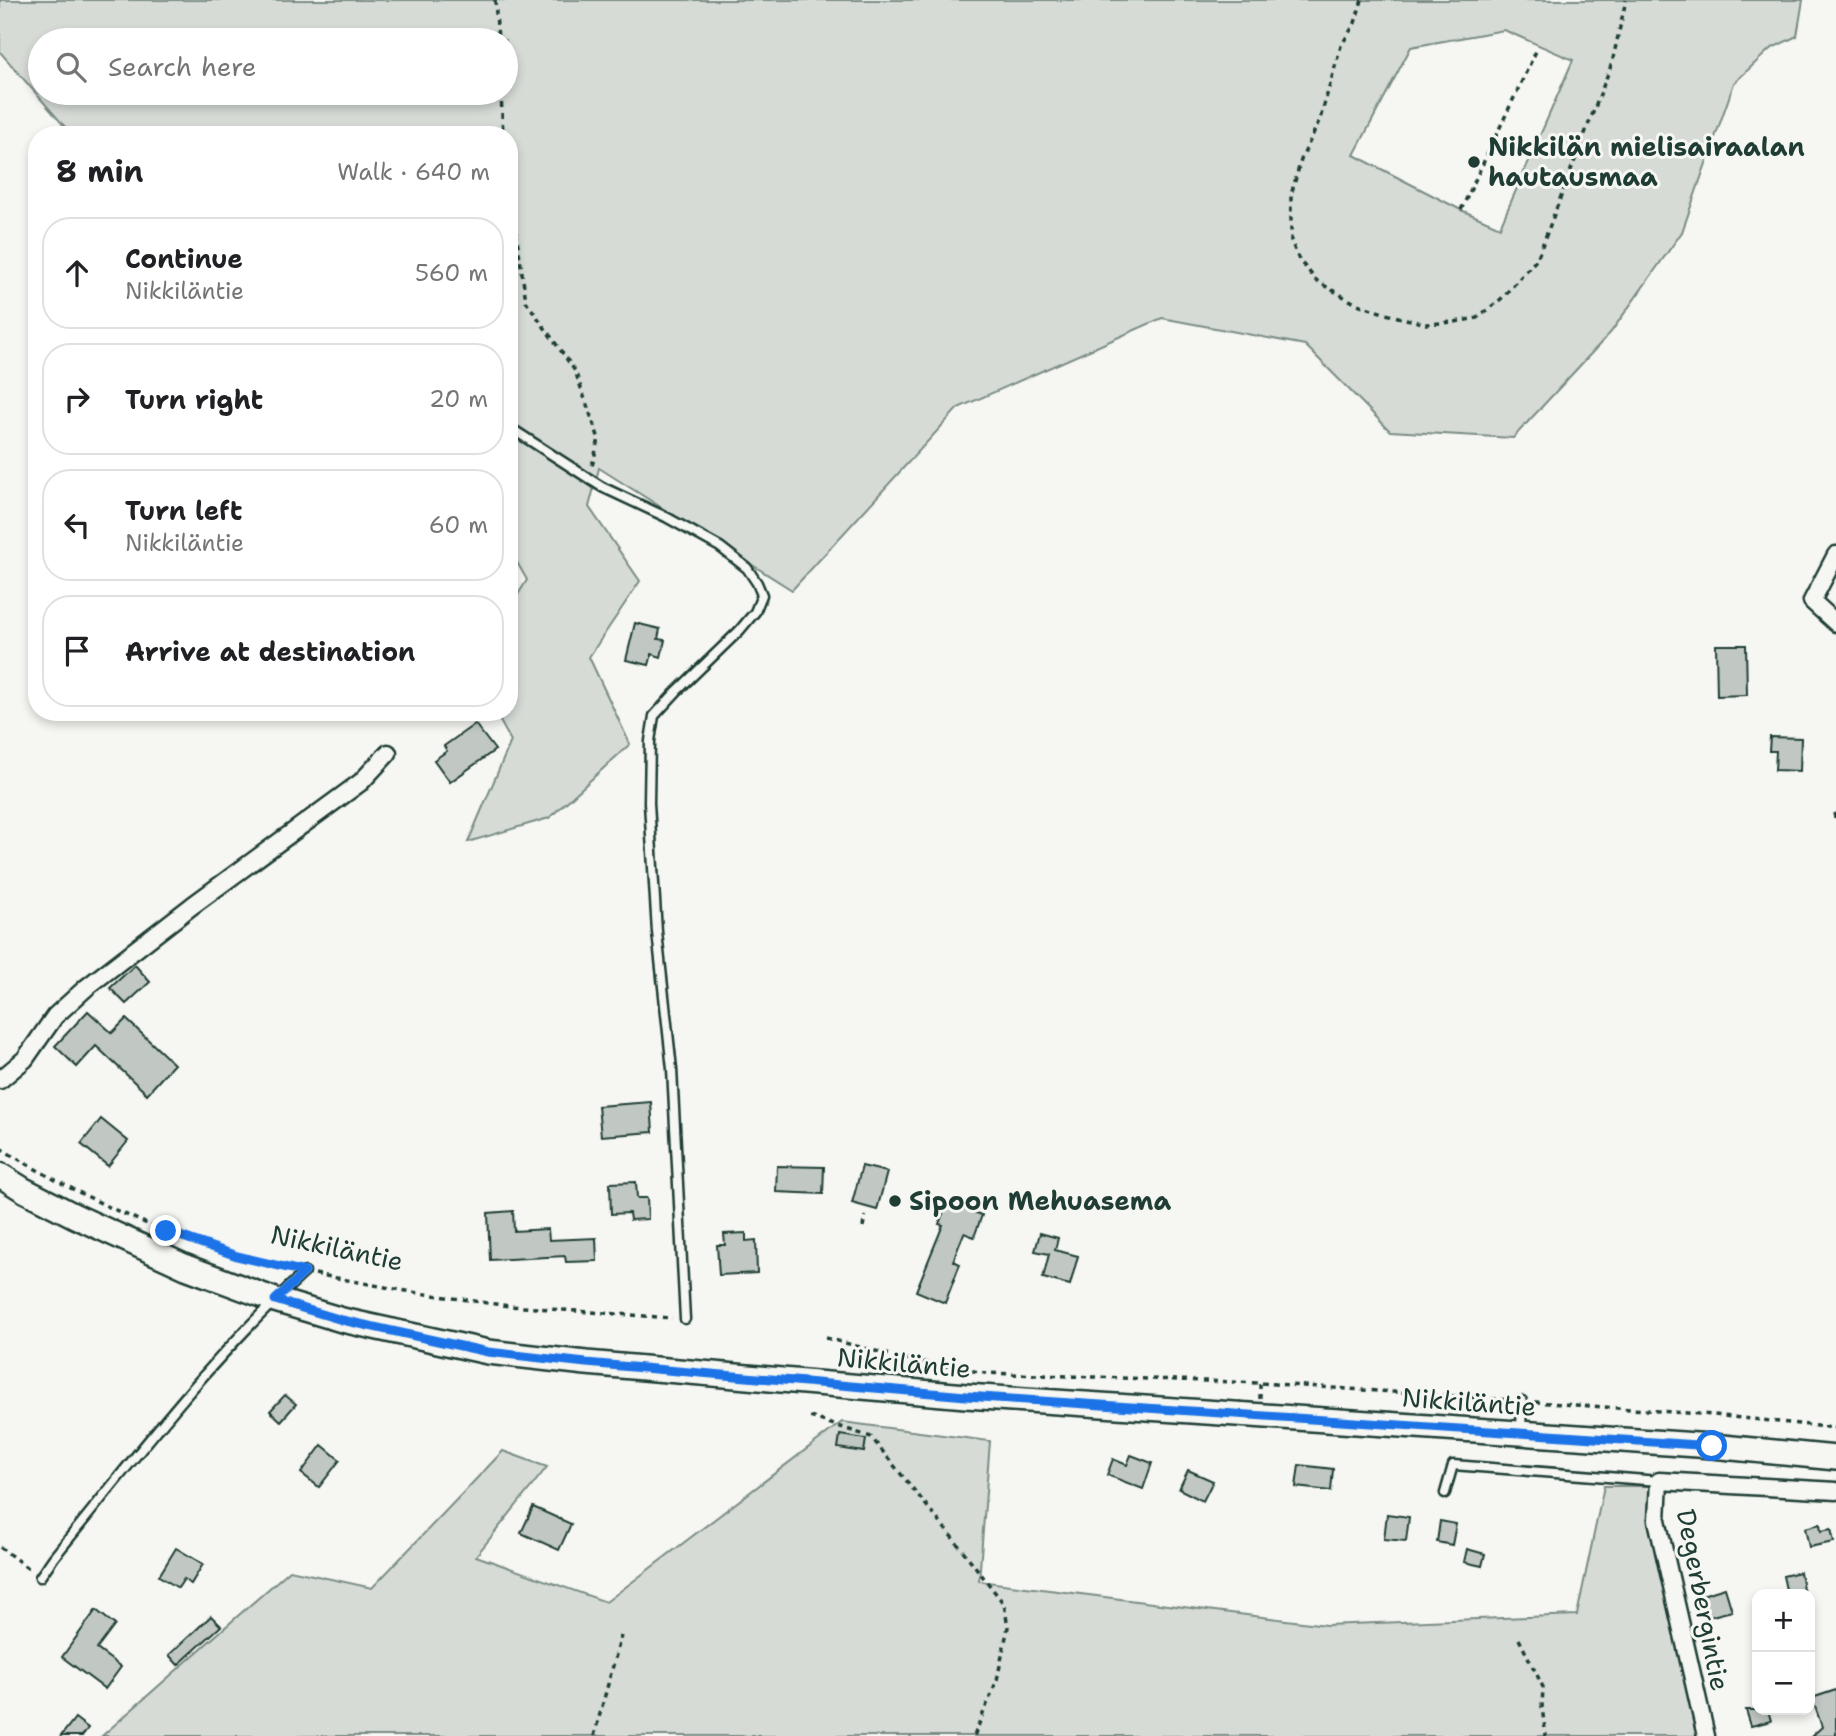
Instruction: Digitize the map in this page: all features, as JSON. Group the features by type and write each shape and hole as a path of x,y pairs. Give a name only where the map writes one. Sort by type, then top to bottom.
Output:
{"street":[{"path":"1836,555 1812,601 1836,623"},
{"path":"0,1080 25,1059 55,1016 87,987 193,905 361,782 388,753"},
{"name":"Nikkiläntie","path":"0,1175 75,1216 186,1267 275,1300 342,1320 488,1352 966,1396 1712,1446 1836,1458"},
{"name":"Degerbergintie","path":"1706,1736 1657,1520 1660,1481 1836,1491"}],"lane":[{"path":"518,433 602,487 666,517 720,547 747,568 762,595 755,612 739,631 654,716 650,741 649,803 655,906 672,1069 685,1319"},
{"path":"40,1577 236,1339 305,1272"},
{"path":"1521,1434 1522,1401"},
{"path":"1445,1493 1452,1465 1660,1481"}],"path":[{"path":"495,0 497,28"},
{"path":"1362,0 1355,23 1341,46 1320,119 1300,160 1291,195 1291,241 1299,261 1318,282 1355,303 1426,324 1477,318 1502,299 1537,259 1612,63 1626,0"},
{"path":"1461,210 1536,49"},
{"path":"502,105 503,126"},
{"path":"518,245 526,301 575,371 598,439 589,479"},
{"path":"1834,813 1836,822"},
{"name":"Nikkiläntie","path":"0,1148 108,1205 166,1231 237,1256 412,1292 509,1306 685,1319"},
{"path":"863,1227 865,1216"},
{"name":"Nikkiläntie","path":"827,1338 906,1359 985,1373 1261,1383 1714,1415 1836,1428"},
{"path":"810,1417 871,1437 1004,1604 1008,1627 998,1680 975,1736"},
{"path":"0,1547 40,1577"},
{"path":"594,1736 621,1636"},
{"path":"1519,1639 1543,1687 1542,1709 1546,1736"}],"shaded area":[{"path":"0,0 1803,0 1797,36 1770,49 1734,83 1682,232 1611,332 1513,438 1390,431 1305,345 1162,318 958,408 792,590 599,468 589,507 640,581 589,657 630,744 549,818 468,842 511,741 500,721 518,721 518,594 527,580 518,564 518,126 64,126 46,105 518,105 518,28 28,28 28,84 0,52","holes":["1504,30 1573,60 1500,227 1354,155 1411,47"]},
{"path":"842,1422 990,1441 979,1581 1326,1625 1577,1615 1604,1486 1659,1486 1657,1520 1706,1736 102,1736 290,1570 372,1588 503,1451 547,1467 476,1556 606,1602"}],"building":[{"path":"635,623 660,629 658,639 665,640 661,657 652,654 649,665 626,660"},
{"path":"1716,645 1746,645 1747,695 1717,696"},
{"path":"475,724 495,750 450,782 434,760 447,751 444,746"},
{"path":"1770,737 1801,738 1800,771 1775,770 1776,751 1769,751"},
{"path":"135,965 150,982 126,1004 110,988"},
{"path":"88,1011 112,1033 126,1019 174,1064 147,1094 96,1046 77,1067 55,1046"},
{"path":"651,1102 653,1132 601,1136 598,1106"},
{"path":"101,1119 128,1141 108,1166 81,1144"},
{"path":"777,1166 824,1167 823,1194 776,1192"},
{"path":"862,1166 887,1172 877,1210 852,1203"},
{"path":"636,1182 637,1198 647,1198 648,1219 630,1220 629,1213 611,1214 610,1183"},
{"path":"947,1203 982,1215 974,1237 964,1233 953,1261 960,1264 945,1303 916,1291 943,1225 939,1224"},
{"path":"513,1211 514,1231 548,1229 549,1240 596,1238 597,1261 566,1262 565,1256 490,1260 488,1213"},
{"path":"746,1233 746,1241 756,1240 757,1273 719,1275 717,1245 725,1245 724,1234"},
{"path":"1040,1233 1058,1238 1055,1250 1078,1256 1070,1285 1043,1278 1049,1254 1035,1251"},
{"path":"285,1395 296,1404 281,1421 270,1411"},
{"path":"840,1435 866,1439 864,1452 838,1448"},
{"path":"322,1445 340,1460 319,1487 301,1473"},
{"path":"1131,1455 1152,1463 1143,1489 1107,1475 1113,1459 1127,1465"},
{"path":"1299,1465 1333,1469 1331,1491 1296,1487"},
{"path":"1188,1470 1213,1481 1203,1501 1179,1489"},
{"path":"533,1507 571,1524 559,1550 521,1533"},
{"path":"1387,1514 1409,1517 1406,1541 1384,1539"},
{"path":"1440,1521 1456,1524 1452,1545 1437,1542"},
{"path":"1820,1524 1821,1531 1831,1529 1834,1542 1809,1547 1805,1528"},
{"path":"176,1548 203,1564 191,1584 184,1579 178,1588 159,1576"},
{"path":"1467,1549 1485,1554 1482,1566 1464,1562"},
{"path":"1800,1572 1803,1589 1786,1589 1783,1576"},
{"path":"1725,1588 1732,1611 1708,1617 1702,1595"},
{"path":"96,1610 115,1625 97,1649 121,1667 105,1689 62,1657"},
{"path":"211,1616 221,1626 178,1665 169,1655"},
{"path":"1836,1690 1836,1736 1812,1736 1822,1727 1815,1707 1815,1697"},
{"path":"1746,1710 1752,1710 1752,1715 1769,1715 1771,1721 1751,1726"},
{"path":"75,1718 88,1728 82,1736 61,1736"}],"place":[{"name":"Nikkilän mielisairaalan hautausmaa","path":"1474,162"},
{"name":"Sipoon Mehuasema","path":"895,1201"}],"route":[{"path":"166,1231 237,1256 305,1272 275,1300 342,1320 488,1352 966,1396 1712,1446"}]}
